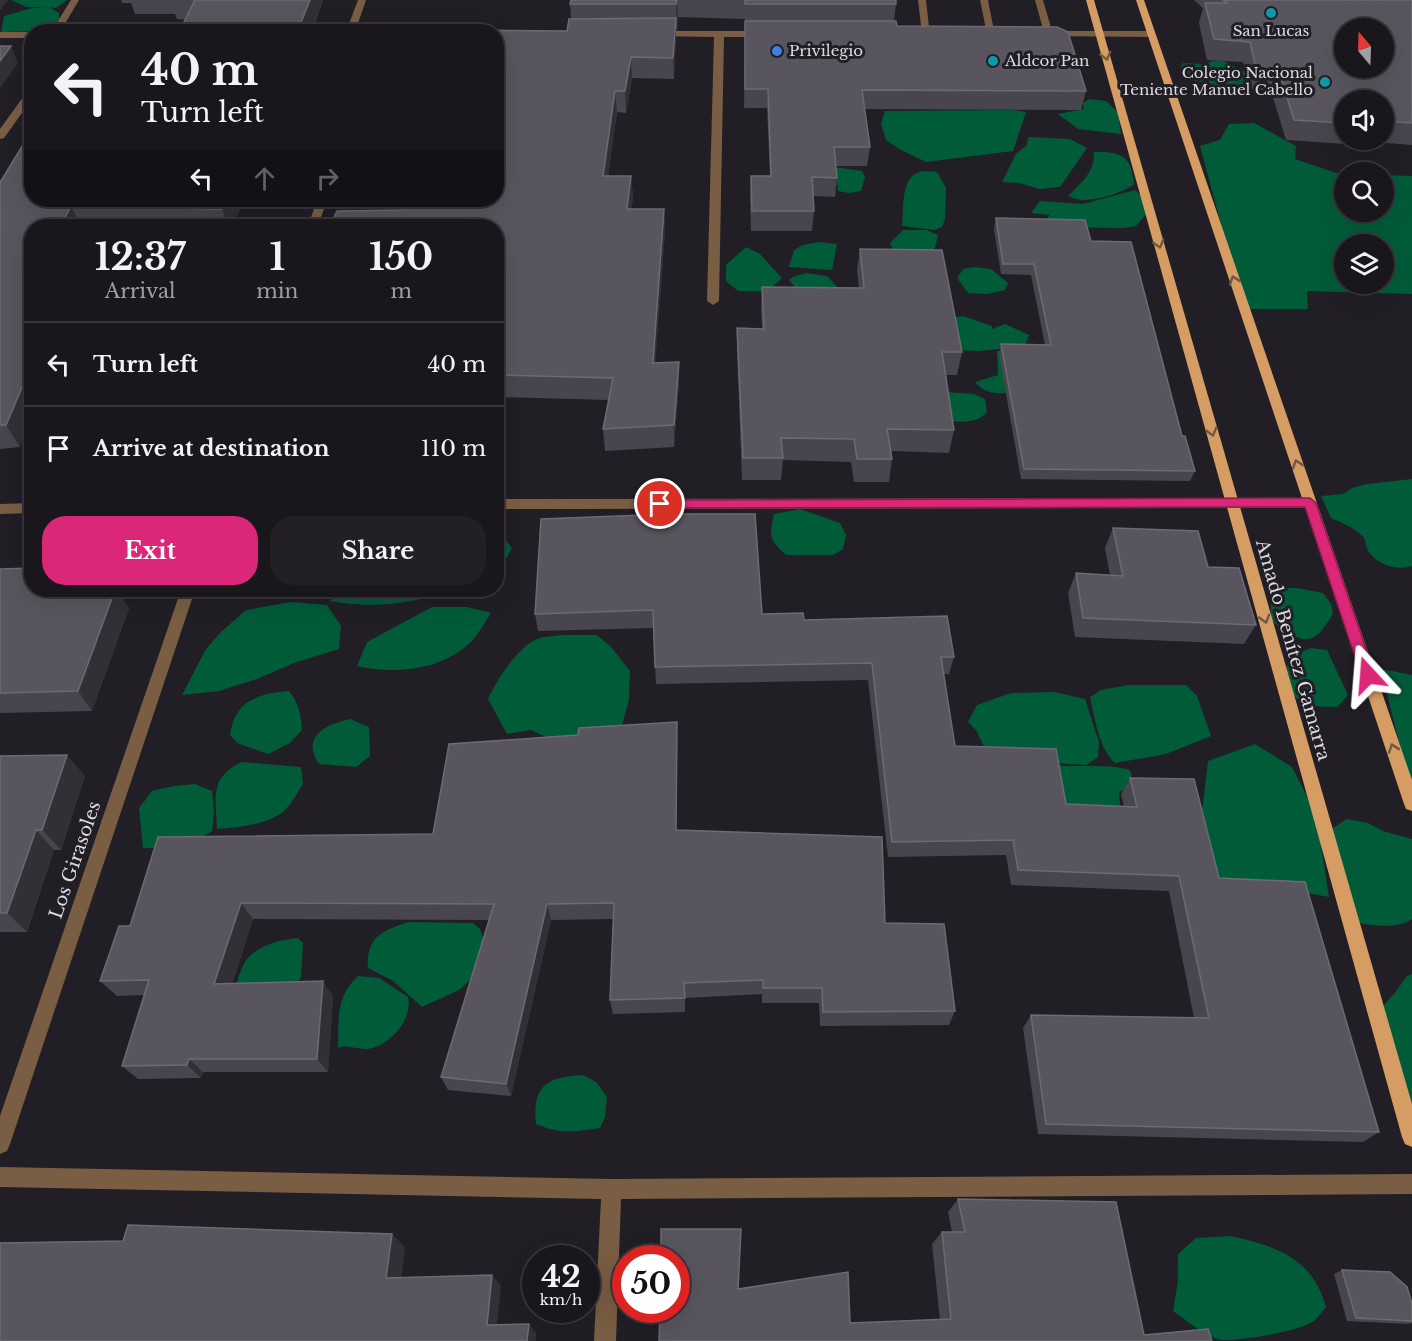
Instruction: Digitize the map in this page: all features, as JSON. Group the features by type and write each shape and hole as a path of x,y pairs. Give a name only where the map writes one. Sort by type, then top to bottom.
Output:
{"main road":[{"name":"Amado Benítez Gamarra","path":"1090,0 1412,1137"},
{"path":"1140,0 1412,804"}],"street":[{"path":"60,24 75,0"},
{"path":"353,24 362,0"},
{"path":"922,0 927,34"},
{"path":"984,0 992,34"},
{"path":"1039,0 1048,34"},
{"path":"648,34 776,34"},
{"path":"713,301 719,34"},
{"path":"915,34 938,34"},
{"path":"981,34 1004,34"},
{"path":"1037,34 1151,34"},
{"path":"0,35 24,35"},
{"path":"0,136 24,102"},
{"path":"504,504 1310,503"},
{"path":"0,509 24,508"},
{"name":"Los Girasoles","path":"0,1144 186,597"},
{"path":"0,1177 611,1189 1412,1184"},
{"path":"605,1341 611,1189"}],"green space":[{"path":"11,0 67,0 56,8 50,7 59,13 59,19 55,24 24,24 24,32 1,32 4,16 32,8 49,7 27,7"},
{"path":"1224,61 1245,72 1249,89 1223,91 1211,84 1190,80 1181,75 1185,70 1180,67 1183,63 1202,64"},
{"path":"1089,99 1106,101 1118,112 1121,134 1078,129 1058,114 1084,109 1083,103"},
{"path":"1012,110 1026,112 1013,151 926,162 886,140 881,124 885,111"},
{"path":"1254,123 1296,146 1295,159 1334,172 1334,222 1394,222 1394,175 1412,176 1412,294 1394,293 1394,234 1334,234 1334,292 1307,291 1308,309 1244,309 1200,146 1220,140 1229,124"},
{"path":"1028,137 1070,139 1087,148 1060,187 1040,189 1019,183 1002,182 1016,154 1027,145"},
{"path":"1094,152 1118,154 1123,157 1131,167 1134,185 1110,196 1092,200 1068,196 1090,171"},
{"path":"835,167 862,171 865,177 861,191 849,193 838,191"},
{"path":"937,172 946,188 945,219 942,227 934,230 902,226 907,184 916,173"},
{"path":"1135,190 1143,197 1146,214 1136,226 1124,228 1039,227 1050,215 1031,213 1040,201 1083,204"},
{"path":"903,230 926,230 938,235 935,248 922,263 894,251 890,243"},
{"path":"819,242 837,244 832,270 789,267 794,250 803,245"},
{"path":"746,247 760,254 782,278 768,291 738,291 726,281 726,265"},
{"path":"974,267 991,269 1008,283 1005,290 988,294 968,293 957,278 963,269"},
{"path":"806,273 827,276 846,296 805,299 789,280"},
{"path":"963,316 992,326 992,329 1005,324 1029,335 1025,346 979,351 953,350 950,318"},
{"path":"1014,350 1013,392 993,393 983,389 975,382 998,375 997,351"},
{"path":"945,392 974,394 985,399 987,412 975,420 950,421"},
{"path":"1412,479 1412,566 1400,568 1388,566 1373,557 1361,534 1331,518 1321,496 1343,494 1352,488 1367,484"},
{"path":"800,509 840,523 846,535 843,549 833,555 786,555 780,550 773,541 771,533 774,514"},
{"path":"504,538 512,548 504,562"},
{"path":"1280,588 1297,588 1323,593 1331,604 1333,614 1318,634 1306,639 1293,636 1271,619 1271,596"},
{"path":"334,597 425,597 374,605 330,601"},
{"path":"291,602 327,605 341,626 339,649 219,691 182,695 206,649 246,610"},
{"path":"432,607 467,607 491,613 469,644 441,661 427,666 399,670 357,666 367,642"},
{"path":"597,635 612,648 630,671 629,699 622,725 597,743 566,746 531,730 507,734 488,699 497,682 516,655 532,642 543,637"},
{"path":"1311,648 1327,650 1348,695 1337,707 1304,704 1292,692 1287,678 1289,661"},
{"path":"1381,669 1412,675 1412,795"},
{"path":"1128,685 1186,685 1197,696 1211,736 1166,754 1115,763 1101,741 1090,697 1101,690"},
{"path":"289,691 299,709 302,730 290,743 268,754 237,743 230,735 233,723 242,706 267,694"},
{"path":"1054,692 1085,699 1099,742 1098,757 1086,765 990,759 976,730 968,722 977,705 1011,693"},
{"path":"350,719 369,727 370,756 356,767 319,764 314,754 314,739 325,728"},
{"path":"1255,744 1292,767 1309,800 1320,839 1329,897 1292,890 1214,888 1200,829 1208,761"},
{"path":"242,762 301,767 303,784 289,806 276,816 252,825 217,829 216,798 219,782 224,774"},
{"path":"1055,765 1130,770 1134,786 1119,792 1121,818 1067,814"},
{"path":"195,784 212,791 214,814 212,831 179,846 143,848 139,808 152,791"},
{"path":"1347,819 1368,823 1383,831 1412,839 1412,919 1393,925 1355,922 1332,842 1333,828"},
{"path":"408,922 473,923 480,929 483,938 476,975 459,990 422,1007 393,981 368,968 368,957 373,942 383,932"},
{"path":"298,938 303,943 301,977 297,985 232,996 242,968 251,955 270,944"},
{"path":"1412,974 1412,1121 1382,1007 1407,976"},
{"path":"358,976 379,978 408,997 407,1014 398,1030 376,1047 338,1048 342,1001 345,992"},
{"path":"583,1075 596,1082 607,1097 605,1117 600,1128 567,1131 536,1124 536,1101 544,1086 559,1078"},
{"path":"1230,1236 1277,1250 1302,1265 1320,1290 1326,1307 1316,1320 1282,1332 1220,1340 1173,1311 1178,1281 1178,1254 1196,1238"}],"building":[{"path":"195,0 310,0 300,24 183,24"},
{"path":"571,0 677,0 676,4 570,4"},
{"path":"745,0 896,0 896,4 745,4"},
{"path":"1223,0 1412,0 1412,123 1394,122 1394,90 1334,90 1334,122 1294,120 1279,71 1256,69 1250,42 1214,39 1205,3 1227,3"},
{"path":"676,18 673,58 631,57 625,91 615,91 603,176 631,176 627,209 664,209 653,363 679,362 674,425 603,429 613,378 504,375 504,219 333,219 337,211 400,210 401,207 504,207 504,30 567,31 569,19"},
{"path":"745,21 896,21 897,26 1057,27 1068,32 1086,91 862,90 870,147 834,147 837,178 812,177 814,211 752,211 751,176 771,176 768,89 745,89"},
{"path":"0,46 11,46 0,61"},
{"path":"24,143 24,207 70,207 64,219 24,219 24,383 6,425 0,425 1,181"},
{"path":"121,207 223,207 222,209"},
{"path":"996,218 1085,220 1091,241 1131,242 1182,436 1185,436 1195,471 1024,469 1001,344 1051,345 1034,264 1003,264"},
{"path":"860,249 942,250 962,352 942,352 954,430 887,429 892,459 857,459 854,439 781,438 783,458 743,458 737,328 764,329 762,287 864,288"},
{"path":"670,514 755,514 762,614 803,613 804,620 947,616 954,657 941,657 955,746 1056,749 1066,804 1137,807 1130,778 1194,779 1219,878 1305,882 1379,1132 1046,1124 1031,1015 1209,1018 1179,876 1018,870 1013,840 892,842 872,663 655,667 653,610 535,614 541,519"},
{"path":"1113,528 1198,531 1208,567 1239,568 1256,625 1083,618 1076,573 1123,576"},
{"path":"24,568 24,597 112,597 78,691 0,693 0,569"},
{"path":"677,722 676,830 882,837 885,923 944,924 955,1011 823,1012 822,988 763,988 763,980 684,983 685,998 610,1000 614,903 547,904 506,1084 441,1077 494,904 241,903 214,984 323,981 317,1059 189,1059 187,1065 122,1066 149,980 100,981 119,926 130,926 158,837 433,834 449,744 578,735 579,728"},
{"path":"67,755 42,830 36,830 7,913 0,913 0,756"},
{"path":"958,1199 1116,1202 1144,1335 1208,1329 1212,1341 659,1341 660,1323 690,1323 690,1245 661,1245 661,1229 741,1229 738,1289 848,1272 850,1323 951,1319 942,1232 965,1232"},
{"path":"128,1225 392,1234 386,1278 492,1275 487,1325 529,1324 527,1341 0,1341 0,1243 123,1241"},
{"path":"1342,1270 1390,1272 1407,1287 1412,1304 1412,1321 1356,1318"}],"place":[{"name":"San Lucas","path":"1271,13"},
{"name":"Privilegio","path":"777,51"},
{"name":"Aldcor Pan","path":"993,61"},
{"name":"Colegio Nacional Teniente Manuel Cabello","path":"1325,82"}],"route":[{"path":"660,504 1310,503 1368,675"}]}
